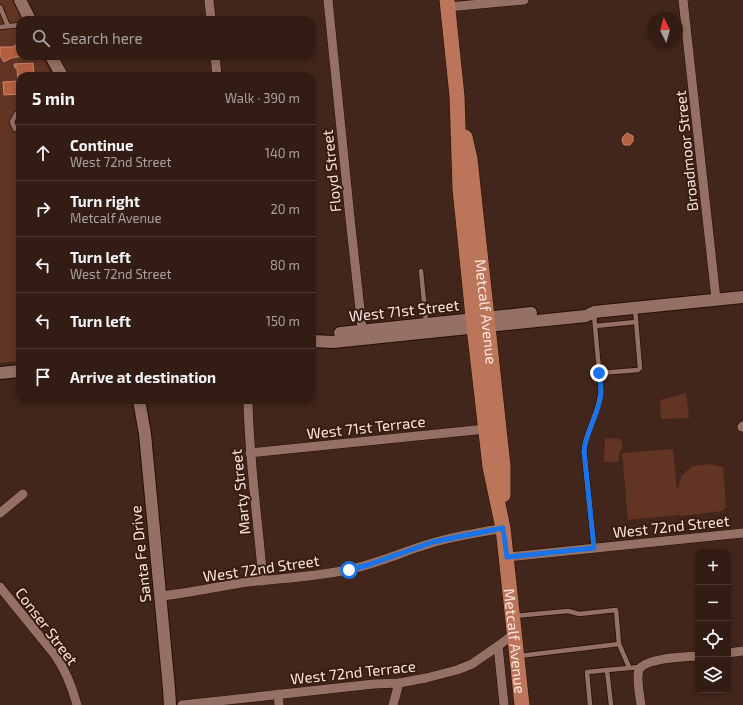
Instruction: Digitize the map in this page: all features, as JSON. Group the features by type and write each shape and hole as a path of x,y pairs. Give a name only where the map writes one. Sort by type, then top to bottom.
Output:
{"main road":[{"name":"Metcalf Avenue","path":"448,4 457,96 470,159 481,323 486,429 490,467 503,528 507,557 522,705"},
{"name":"Metcalf Avenue","path":"481,323 503,466 503,528"}],"street":[{"path":"20,0 28,16"},
{"path":"209,0 211,16"},
{"name":"Floyd Street","path":"328,0 363,335"},
{"path":"448,4 524,0"},
{"name":"Broadmoor Street","path":"683,0 716,299"},
{"path":"53,60 60,72"},
{"path":"215,60 217,72"},
{"name":"West 71st Street","path":"363,335 481,323 586,316 594,312 743,296"},
{"name":"West 71st Street","path":"316,341 333,342 426,324 481,323"},
{"path":"0,373 16,371"},
{"name":"Santa Fe Drive","path":"140,404 145,434 170,705"},
{"name":"Marty Street","path":"248,404 250,453 263,581"},
{"name":"West 71st Terrace","path":"250,453 486,429"},
{"path":"0,513 23,494"},
{"name":"West 72nd Street","path":"161,596 247,582 349,570 368,565 433,542 503,528"},
{"name":"West 72nd Street","path":"507,557 743,533"},
{"name":"Conser Street","path":"0,586 61,664 69,680 78,705"},
{"name":"West 72nd Terrace","path":"182,705 374,684 399,684 457,670 472,664 515,633"},
{"path":"498,646 504,705"},
{"path":"731,653 743,651"},
{"path":"641,705 638,671 644,664 653,661 695,656"},
{"path":"393,705 399,684"},
{"path":"278,694 279,705"}],"lane":[{"path":"0,7 8,26"},
{"path":"0,26 16,25"},
{"path":"16,114 12,122 16,129"},
{"path":"421,271 426,324"},
{"path":"599,373 638,370 640,367 635,308"},
{"path":"594,312 601,392 600,400 586,439 584,451 594,548"},
{"path":"595,326 636,322"},
{"path":"513,616 568,611 578,614 616,610 619,644 629,667"},
{"path":"517,656 619,644"},
{"path":"590,705 587,672 641,667"},
{"path":"607,670 610,705"}],"shaded area":[{"path":"0,0 13,0 22,16 16,16 16,60 44,60 50,72 16,72 16,361 0,363"},
{"path":"16,45 16,57 4,62 0,55 0,47 12,47"},
{"path":"33,63 34,72 17,72 17,68 15,68 14,64"},
{"path":"16,81 16,94 4,95 3,82"},
{"path":"627,133 633,136 633,141 630,145 624,145 622,141 623,137"},
{"path":"686,393 689,418 661,418 660,400"},
{"path":"605,438 620,439 622,447 619,454 619,460 617,462 604,462"},
{"path":"673,449 677,491 682,475 693,466 710,464 723,467 726,507 723,511 680,516 679,511 679,515 628,520 622,453"}],"route":[{"path":"349,570 384,560 433,542 503,528 507,557 594,548 584,451 586,439 600,400 601,392 599,373"}]}
